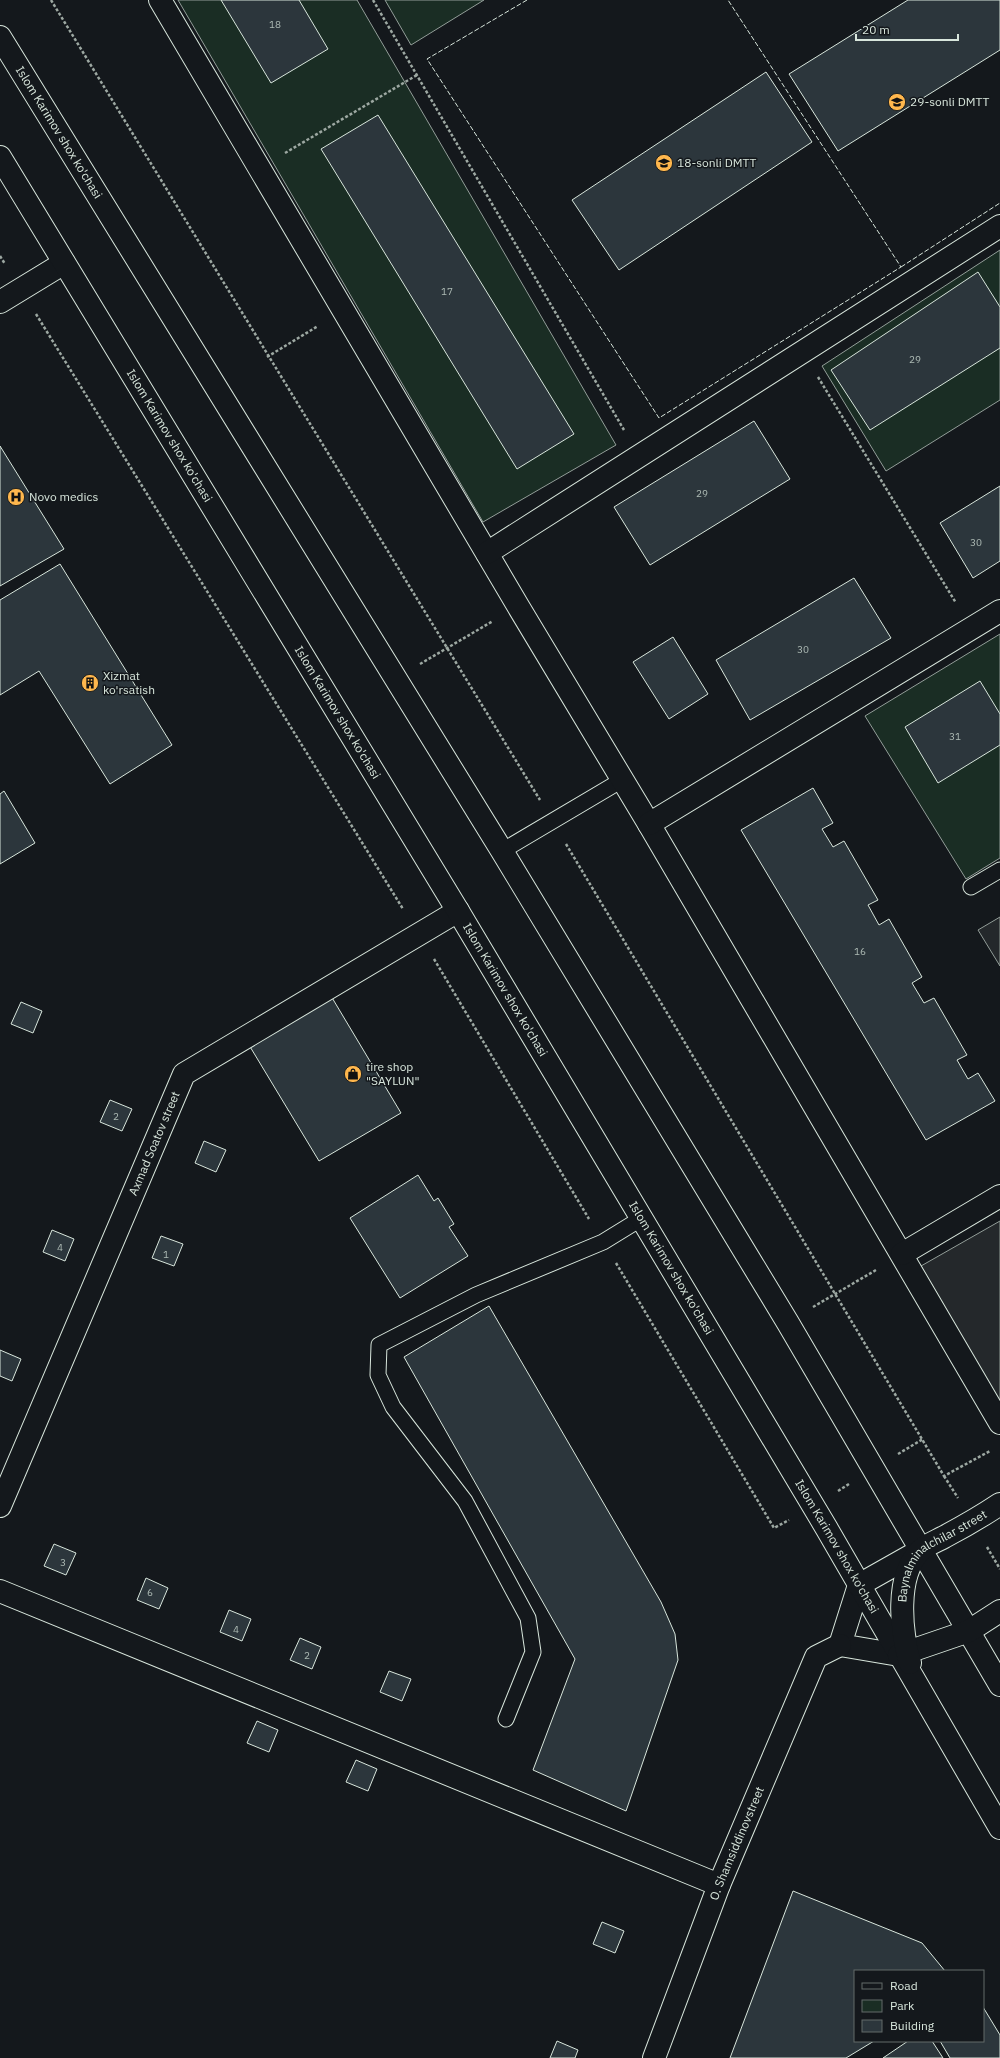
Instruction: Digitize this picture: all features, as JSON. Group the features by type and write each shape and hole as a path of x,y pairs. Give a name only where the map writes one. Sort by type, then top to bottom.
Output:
{"street":[{"path":"160,0 345,310 487,554 649,824 1000,1423"},
{"name":"Islom Karimov shox ko'chasi","path":"0,37 397,678 502,851 788,1323 1000,1685"},
{"name":"Islom Karimov shox ko'chasi","path":"0,157 458,911 859,1585 903,1654 919,1690 1000,1828"},
{"path":"487,554 1000,226"},
{"path":"0,302 64,263"},
{"path":"649,824 1000,611"},
{"name":"Axmad Soatov street","path":"0,1506 184,1074 458,911"},
{"path":"902,1254 1000,1196"},
{"name":"Baynalminalchilar street","path":"903,1654 902,1605 905,1583 911,1566 921,1550 1000,1504"},
{"path":"921,1550 859,1585 840,1645 903,1654 969,1631 1000,1611"},
{"path":"0,1591 719,1885"},
{"name":"O. Shamsiddinovstreet","path":"654,2058 719,1885 816,1657 840,1645"}],"lane":[{"path":"502,851 622,780"},
{"path":"971,887 1000,870"},
{"path":"506,1719 533,1652 528,1618 465,1501 393,1407 378,1375 379,1345 476,1295 603,1242 642,1218"}],"path":[{"path":"51,0 267,357 448,648 944,1476 993,1449"},
{"path":"373,0 639,457"},
{"path":"260,167 417,75"},
{"path":"0,256 419,934 774,1528"},
{"path":"267,357 345,310"},
{"path":"804,352 972,629"},
{"path":"397,678 518,606"},
{"path":"788,1323 902,1254"}],"green space":[{"path":"178,0 357,0 616,445 483,522"},
{"path":"385,0 484,0 411,45"},
{"path":"1000,250 1000,400 886,471 822,366"},
{"path":"1000,634 1000,858 966,879 865,716"}],"shaded area":[{"path":"1000,917 1000,966 978,930"},
{"path":"1000,1221 1000,1402 921,1266"}],"building":[{"path":"221,0 299,0 328,49 271,83"},
{"path":"908,0 1000,0 1000,50 838,151 789,74"},
{"path":"766,72 812,142 619,270 572,200"},
{"path":"378,115 574,434 517,469 321,149"},
{"path":"978,272 1000,307 1000,348 870,430 831,370"},
{"path":"754,421 790,479 650,565 614,507"},
{"name":"Novo medics","path":"0,446 64,549 0,586"},
{"path":"1000,486 1000,561 973,578 940,523"},
{"name":"Xizmat ko'rsatish","path":"60,564 172,745 110,784 39,671 0,695 0,600"},
{"path":"854,578 891,638 750,720 716,660"},
{"path":"673,637 708,694 669,719 633,662"},
{"path":"980,681 1000,714 1000,745 938,783 905,727"},
{"path":"813,788 833,823 822,829 833,847 844,841 878,900 868,905 879,925 889,919 922,977 912,983 924,1003 934,998 967,1055 957,1060 968,1079 978,1073 995,1101 926,1140 741,830"},
{"path":"4,791 35,843 0,864 0,794"},
{"path":"331,996 401,1113 319,1161 249,1045"},
{"path":"21,1002 42,1011 33,1033 11,1024"},
{"path":"110,1100 132,1109 122,1131 100,1122"},
{"path":"204,1141 226,1150 216,1172 195,1163"},
{"path":"418,1175 434,1201 438,1198 454,1224 449,1227 468,1256 400,1298 350,1218"},
{"path":"52,1230 74,1239 65,1261 43,1252"},
{"path":"161,1236 183,1244 174,1266 152,1258"},
{"path":"489,1306 661,1602 675,1634 678,1660 626,1811 533,1770 575,1659 404,1357"},
{"path":"0,1350 21,1359 12,1381 0,1376"},
{"path":"54,1544 76,1553 66,1575 44,1566"},
{"path":"146,1578 168,1588 159,1609 137,1600"},
{"path":"229,1610 251,1619 242,1641 220,1632"},
{"path":"300,1638 321,1647 312,1669 290,1660"},
{"path":"389,1671 411,1679 402,1701 380,1692"},
{"path":"257,1721 278,1730 269,1752 247,1743"},
{"path":"356,1760 377,1769 368,1791 346,1782"},
{"path":"793,1891 922,1943 944,1970 854,1970 854,2042 872,2042 846,2058 730,2058"},
{"path":"602,1922 624,1931 615,1953 593,1944"},
{"path":"984,2009 1000,2035 1000,2058 950,2058 941,2042 984,2042"},
{"path":"557,2041 578,2050 575,2058 550,2058"},
{"path":"907,2042 933,2042 943,2058 883,2058"}],"fence":[{"path":"527,0 427,59 659,418 901,267 728,0"},
{"path":"901,267 1000,203"}],"place":[{"name":"29-sonli DMTT","path":"897,102"},
{"name":"18-sonli DMTT","path":"664,163"},
{"name":"Novo medics","path":"16,497"},
{"name":"Xizmat ko'rsatish","path":"90,683"},
{"name":"tire shop \"SAYLUN\"","path":"353,1074"}]}
